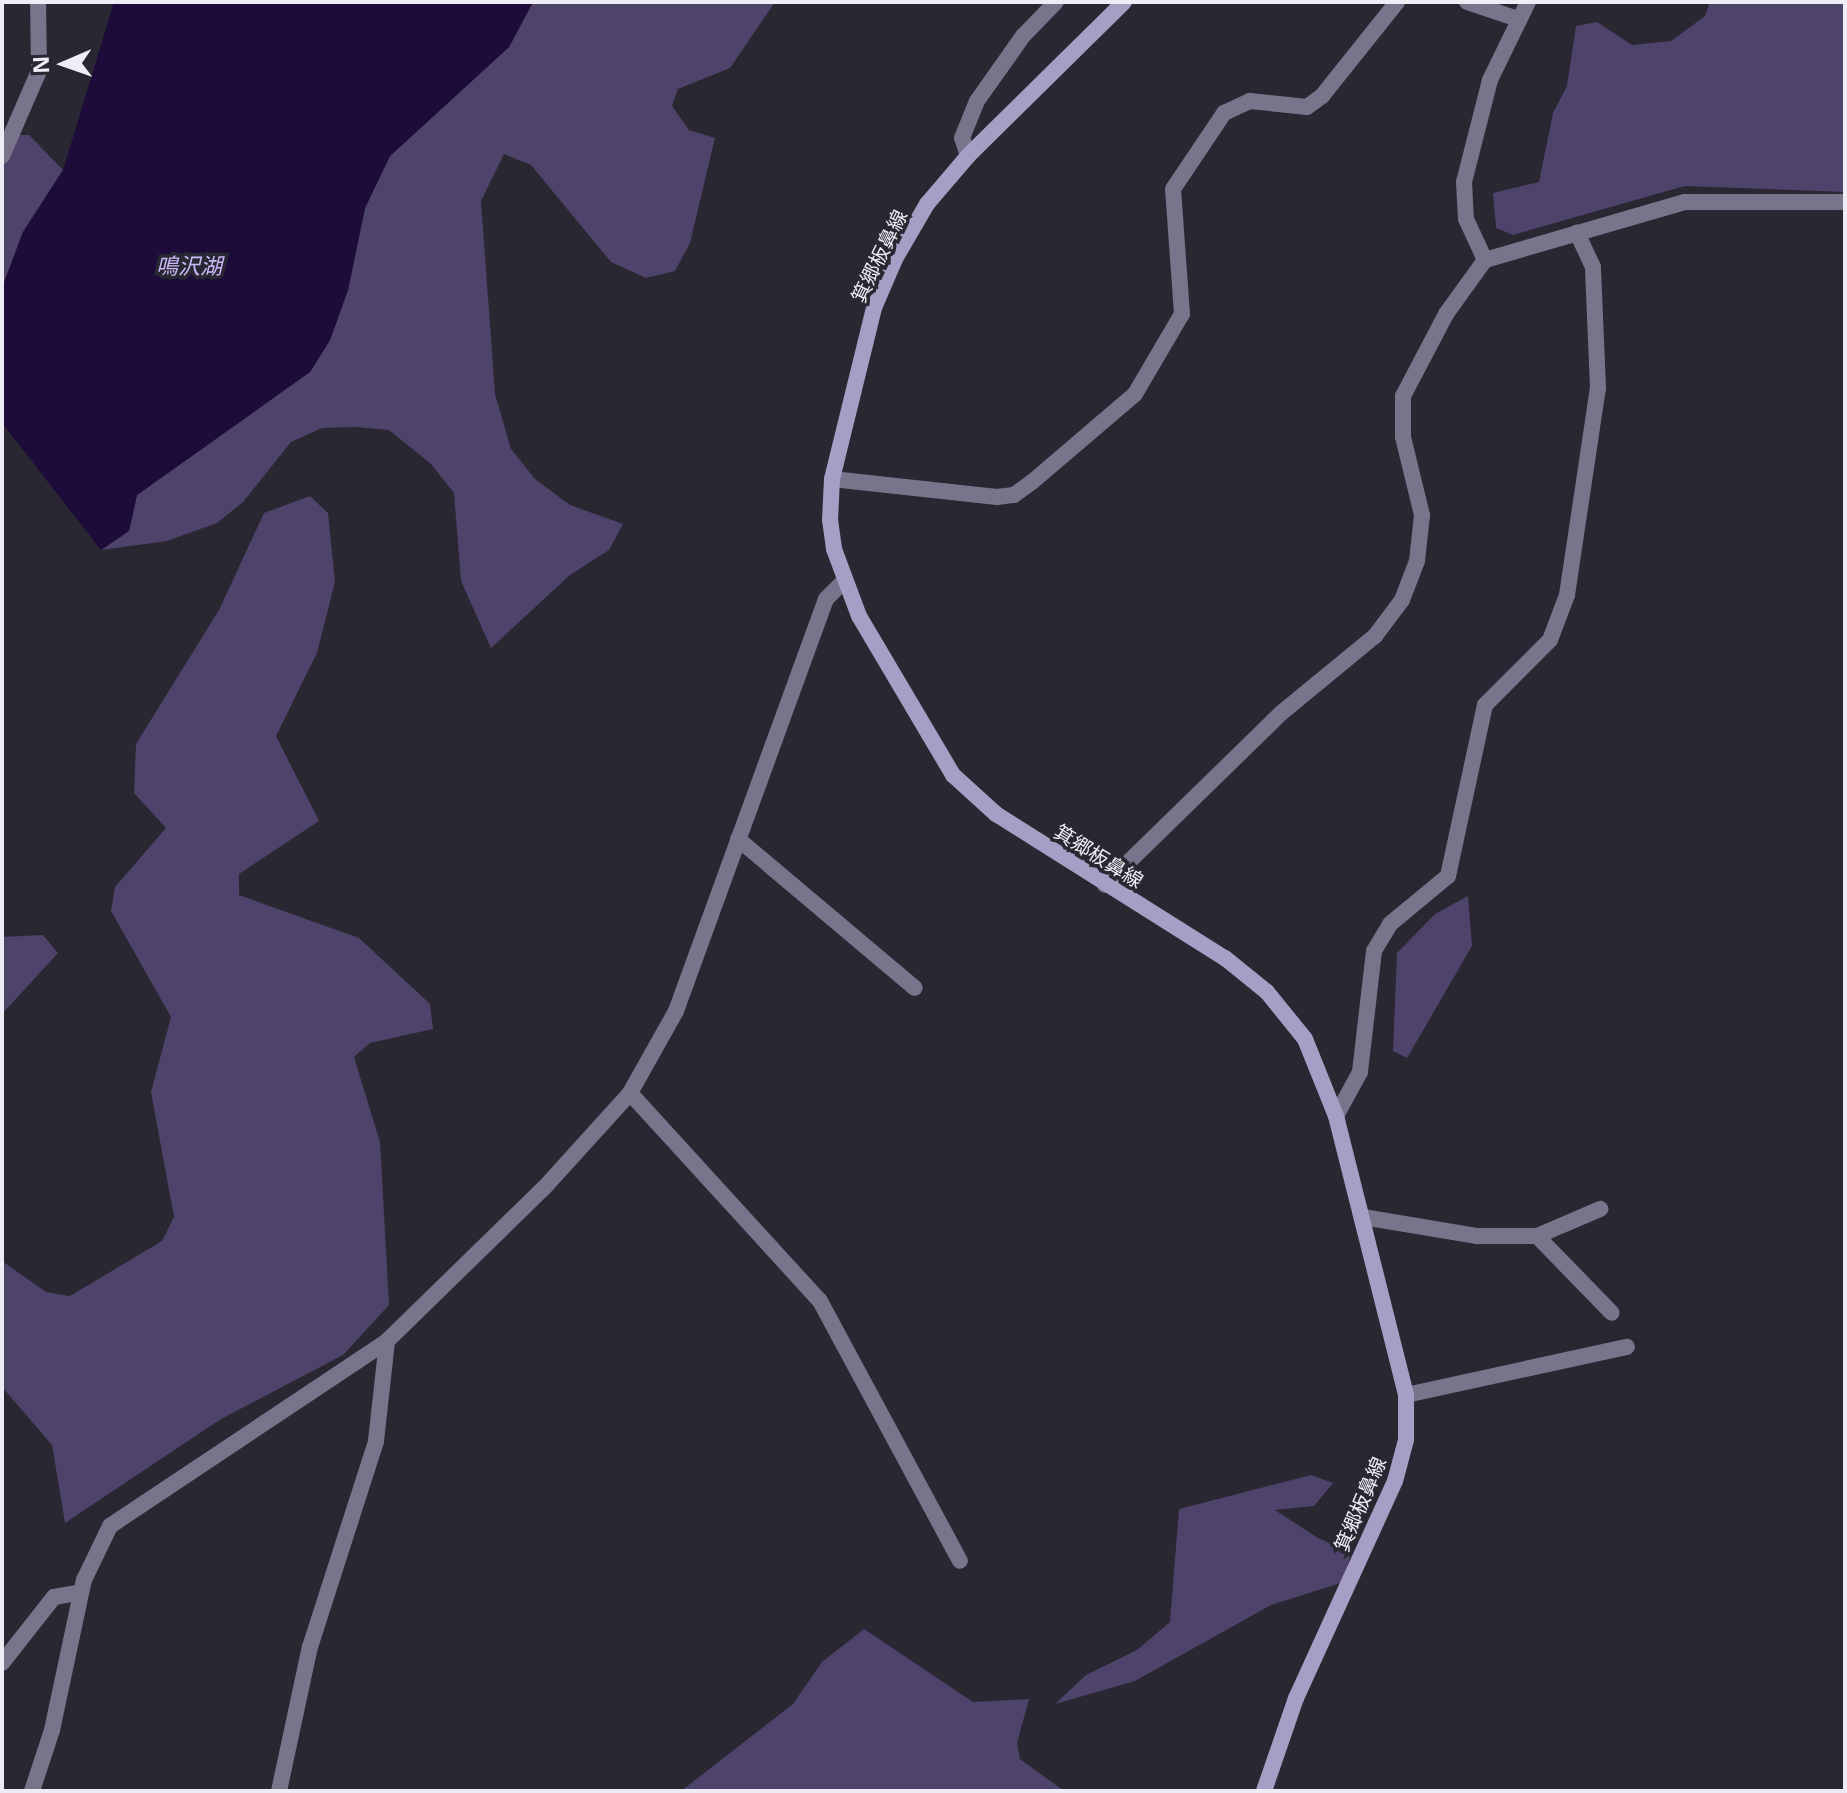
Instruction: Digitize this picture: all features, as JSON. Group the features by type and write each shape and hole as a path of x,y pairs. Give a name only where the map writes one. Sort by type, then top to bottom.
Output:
{"main road":[{"name":"箕郷板鼻線","path":"1124,2 968,156 927,204 874,308 832,479 830,520 844,581 918,722 953,775 996,814 1216,952 1267,992 1305,1039 1336,1116 1406,1395 1406,1440 1395,1481 1296,1698 1264,1791"}],"street":[{"path":"2,156 37,81 38,2"},
{"path":"968,156 962,138 977,101 1023,36 1056,2"},
{"path":"832,479 997,497 1014,495 1032,482 1135,394 1182,314 1173,189 1224,113 1250,101 1307,107 1322,96 1397,2"},
{"path":"1467,2 1518,19"},
{"path":"1485,260 1466,219 1464,182 1490,80 1528,2"},
{"path":"1105,885 1270,724 1375,636 1402,600 1417,561 1422,515 1403,437 1403,396 1438,327 1485,260 1685,202 1845,202"},
{"path":"1336,1116 1360,1072 1374,951 1390,924 1448,876 1485,705 1550,640 1567,595 1598,388 1593,267 1577,232"},
{"path":"32,1791 52,1730 81,1592 94,1549 110,1526 387,1341 554,1179 630,1093 676,1011 826,599 844,581"},
{"path":"738,839 915,988"},
{"path":"630,1093 820,1301 960,1561"},
{"path":"1363,1217 1477,1236 1537,1236 1600,1209"},
{"path":"1537,1236 1612,1313"},
{"path":"279,1791 310,1647 376,1441 387,1341"},
{"path":"1406,1395 1627,1347"},
{"path":"2,1663 54,1597 81,1592"}],"shaded area":[{"path":"533,2 775,2 730,68 678,89 672,106 689,130 715,138 690,243 675,271 646,278 611,262 531,165 504,154 481,201 495,394 511,449 535,479 570,505 623,524 609,550 570,575 491,648 461,581 454,493 431,464 389,430 356,427 322,428 291,442 243,502 217,523 167,541 101,550 129,531 137,495 310,372 330,340 348,290 365,208 390,156 509,47"},
{"path":"1710,2 1845,2 1845,192 1685,186 1513,235 1496,228 1493,193 1539,182 1553,113 1567,86 1576,26 1597,22 1632,45 1671,41 1705,16"},
{"path":"13,135 29,135 63,170 23,232 2,288 2,142"},
{"path":"310,496 328,513 335,582 317,653 276,736 319,821 239,874 239,895 359,938 430,1004 433,1029 370,1043 354,1057 380,1142 389,1305 343,1355 221,1419 65,1523 52,1445 2,1387 2,1261 46,1292 70,1296 162,1241 174,1217 151,1092 171,1017 111,911 115,887 166,828 134,793 136,744 219,610 264,513"},
{"path":"1468,896 1472,946 1407,1058 1393,1051 1397,953 1435,914"},
{"path":"43,935 58,953 2,1014 2,937"},
{"path":"1311,1475 1333,1483 1314,1506 1275,1510 1318,1538 1351,1552 1344,1582 1271,1605 1135,1681 1055,1704 1086,1675 1137,1650 1170,1622 1179,1509"},
{"path":"864,1629 973,1702 1029,1699 1017,1743 1020,1759 1064,1791 681,1791 793,1704 822,1662"}],"water":[{"name":"鳴沢湖","path":"114,2 533,2 509,47 390,156 365,208 348,290 330,340 310,372 137,495 129,531 101,550 2,423 2,288 23,232 63,170"}]}
